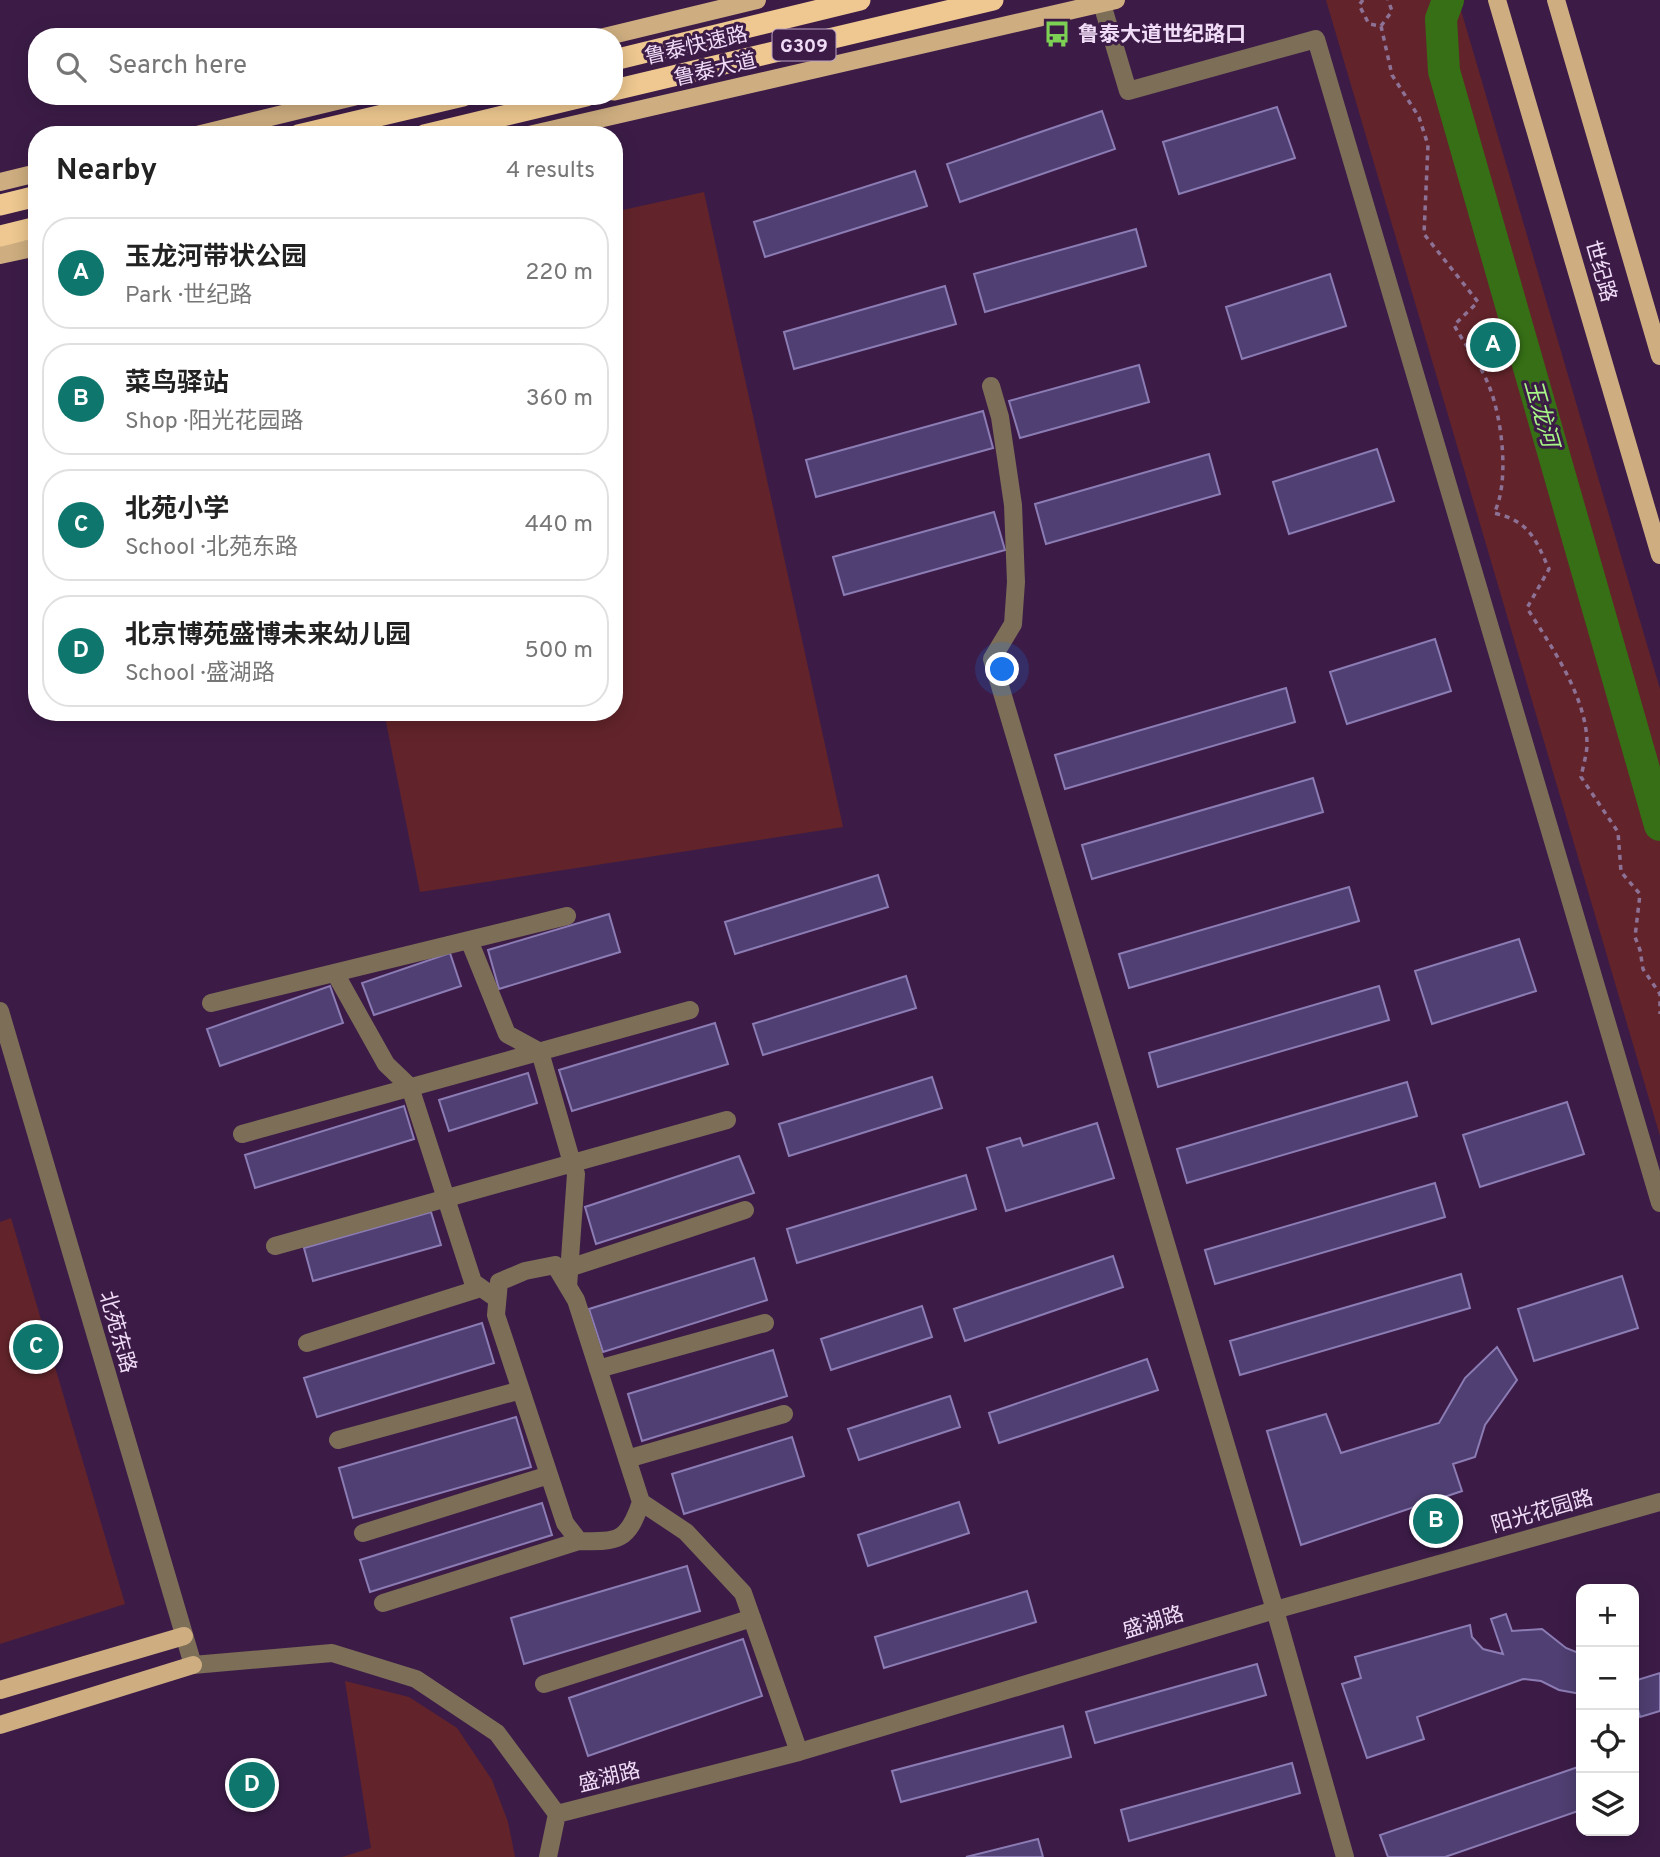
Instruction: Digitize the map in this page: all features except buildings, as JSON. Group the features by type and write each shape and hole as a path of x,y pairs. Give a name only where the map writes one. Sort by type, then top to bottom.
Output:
{"highway":[{"name":"鲁泰快速路","path":"623,58 860,0"},
{"name":"鲁泰快速路","path":"623,88 993,0"},
{"path":"336,126 425,105"},
{"path":"461,126 549,105"},
{"path":"0,205 28,198"},
{"path":"0,236 28,229"}],"main road":[{"path":"623,32 757,0"},
{"name":"世纪路","path":"1556,1 1660,356"},
{"name":"鲁泰大道","path":"568,126 1109,2"},
{"name":"世纪路","path":"1500,8 1660,555"},
{"path":"234,126 320,105"},
{"path":"0,182 28,175"},
{"path":"0,256 28,249"},
{"path":"0,1690 184,1636"},
{"name":"盛湖路","path":"0,1725 193,1665"}],"street":[{"path":"1109,2 1128,91 1316,38 1660,1203"},
{"path":"991,386 1000,417 1013,505 1016,583 1013,624 992,659 1275,1610 1345,1857"},
{"path":"211,1003 567,916"},
{"path":"469,940 507,1034 540,1052 576,1174 568,1287"},
{"path":"335,972 386,1064 410,1087 474,1282 497,1298"},
{"path":"242,1134 690,1010"},
{"name":"北苑东路","path":"0,1011 193,1665"},
{"path":"275,1246 727,1120"},
{"path":"569,1268 746,1210"},
{"path":"383,1603 579,1541 622,1538 634,1524 641,1502 576,1300 555,1265 524,1271 499,1282 496,1315 565,1523 579,1541"},
{"path":"307,1343 481,1288"},
{"path":"598,1369 765,1323"},
{"path":"338,1440 521,1390"},
{"path":"627,1459 784,1414"},
{"path":"363,1533 549,1475"},
{"path":"641,1502 686,1532 743,1593 799,1752"},
{"name":"阳光花园路","path":"1275,1610 1660,1502"},
{"name":"盛湖路","path":"193,1665 332,1653 416,1679 497,1732 557,1814 799,1752 1275,1610"},
{"path":"544,1684 752,1618"},
{"path":"548,1857 557,1814"},
{"path":"557,1814 557,1857"}],"path":[{"path":"1363,0 1359,5 1369,24 1381,26"},
{"path":"1388,0 1392,11 1381,26 1392,75 1419,117 1428,145 1424,234 1478,302 1454,326 1489,386 1500,427 1502,475 1500,502 1494,513 1515,518 1535,540 1549,569 1527,608 1567,673 1581,710 1587,744 1581,777 1618,832 1621,872 1640,894 1634,937 1640,950 1643,969 1660,994 1660,1014"}],"shaded area":[{"path":"1326,0 1458,0 1660,689 1660,1136"},
{"path":"704,192 843,827 420,892 386,721 623,721 623,210"},
{"path":"11,1218 125,1604 0,1644 0,1222"},
{"path":"345,1681 409,1697 457,1728 492,1780 508,1822 515,1857 342,1857 371,1848"}],"waterway":[{"name":"玉龙河","path":"1448,0 1441,19 1444,71 1660,825"}],"place":[{"name":"鲁泰大道世纪路口","path":"1057,34"},
{"name":"玉龙河带状公园","path":"1493,345"},
{"name":"北苑小学","path":"36,1347"},
{"name":"菜鸟驿站","path":"1436,1521"},
{"name":"北京博苑盛博未来幼儿园","path":"252,1785"}]}
